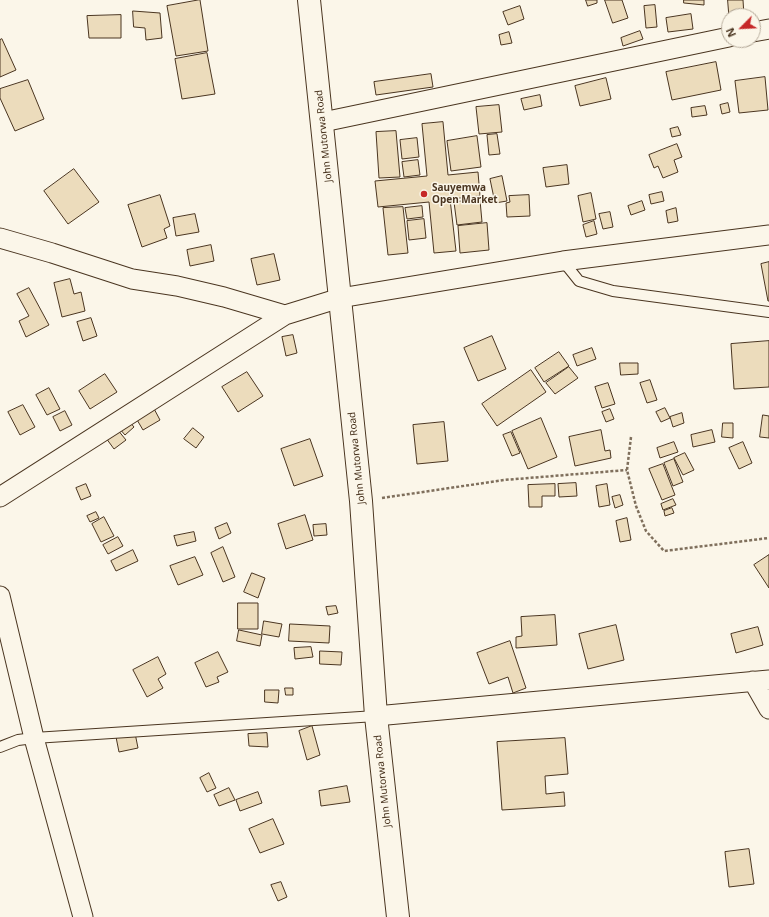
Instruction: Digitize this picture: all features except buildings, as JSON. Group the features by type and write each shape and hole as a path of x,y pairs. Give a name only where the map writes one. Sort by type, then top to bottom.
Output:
{"street":[{"name":"John Mutorwa Road","path":"309,0 323,122 361,501 376,716 398,917"},
{"path":"323,122 721,39"},
{"path":"0,497 285,315 340,298 563,261 769,236"},
{"path":"0,238 52,253 132,280 177,286 224,297 285,315"},
{"path":"0,596 34,738 83,917"},
{"path":"376,716 761,681 769,709"}],"lane":[{"path":"563,261 578,281 613,291 769,312"},
{"path":"0,747 18,740 34,738 376,716"}],"path":[{"path":"631,437 627,470 636,506 646,532 664,551 769,538"},
{"path":"361,501 504,480 627,470"}],"place":[{"name":"Sauyemwa Open Market","path":"424,194"}]}
